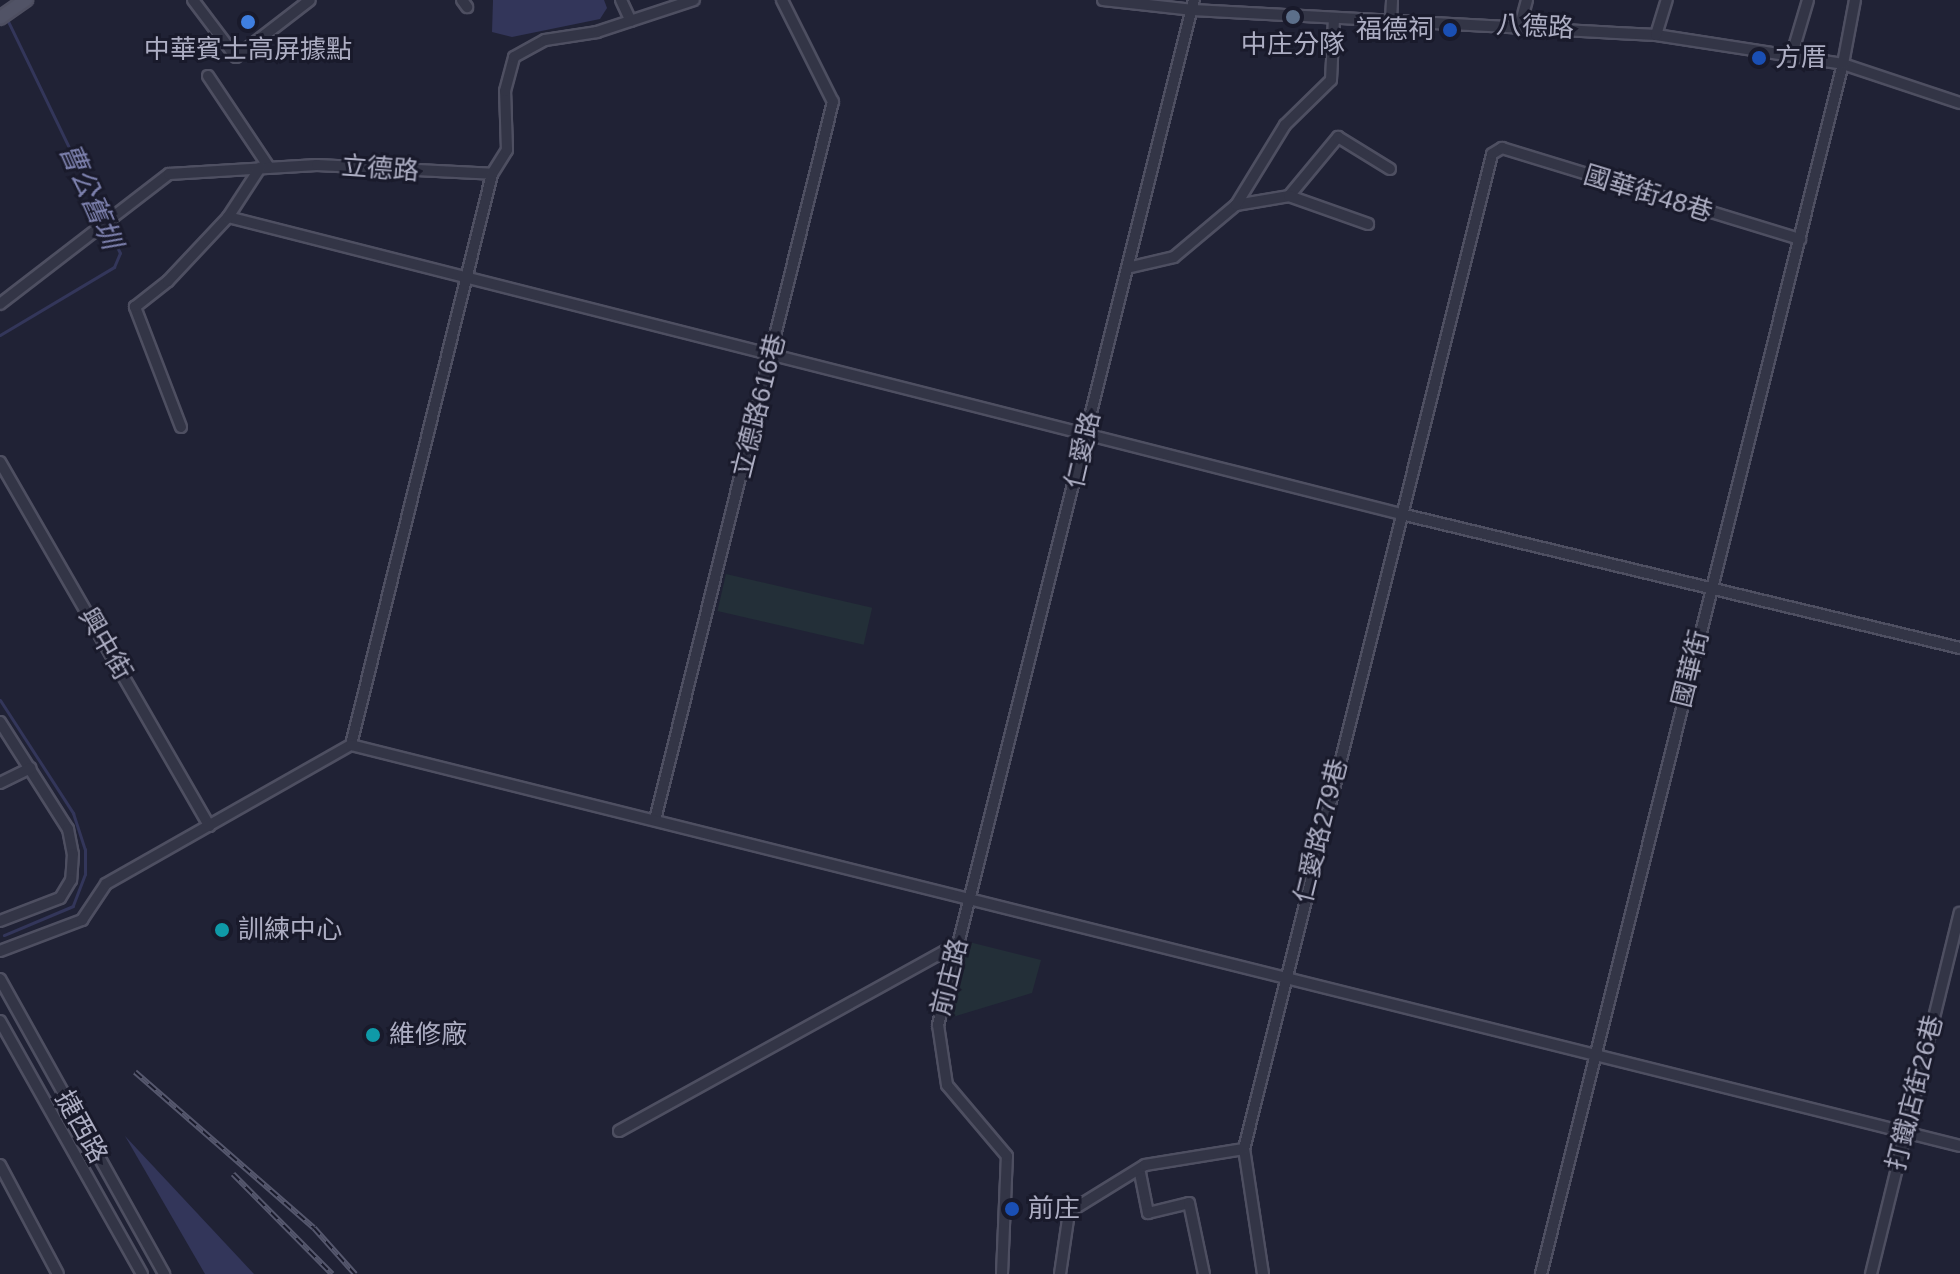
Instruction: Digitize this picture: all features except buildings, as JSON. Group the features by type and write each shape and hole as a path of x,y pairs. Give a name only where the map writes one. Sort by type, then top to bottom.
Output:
{"main road":[{"path":"5,14 26,0"}],"street":[{"path":"193,0 236,57 310,0"},
{"path":"621,0 631,21"},
{"path":"351,745 492,174 507,150 505,91 514,57 545,40 631,21 694,0"},
{"name":"立德路616巷","path":"655,820 833,102 782,0"},
{"name":"八德路","path":"1103,0 1334,18 1656,35 1843,64 1960,103"},
{"path":"1391,20 1392,0"},
{"path":"1520,26 1527,0"},
{"path":"1656,35 1667,0"},
{"path":"1792,54 1808,0"},
{"name":"國華街","path":"1541,1274 1800,239 1843,64 1855,0"},
{"name":"仁愛路","path":"969,899 1194,5"},
{"path":"1127,268 1174,257 1236,205 1285,125 1331,80 1334,18"},
{"path":"181,427 135,307 168,281 228,217 264,167 208,76"},
{"path":"1289,196 1338,137 1390,169"},
{"name":"國華街48巷","path":"1497,148 1800,239"},
{"name":"仁愛路279巷","path":"1244,1149 1284,975 1497,148"},
{"name":"立德路","path":"0,304 169,174 264,167 492,174"},
{"path":"1236,205 1289,196 1368,224"},
{"path":"228,217 1401,514 1960,648"},
{"name":"興中街","path":"0,462 209,826"},
{"path":"0,921 60,898 71,880 68,829 1,726"},
{"path":"0,951 82,920 106,884 351,745 1284,975 1960,1146"},
{"path":"0,783 31,768"},
{"name":"前庄路","path":"969,899 940,1012 940,1046 947,1085 1007,1156 1002,1274"},
{"name":"打鐵店街26巷","path":"1871,1274 1960,913"},
{"path":"619,1131 958,944"},
{"name":"捷西路","path":"0,979 164,1274"},
{"name":"捷西路","path":"0,1021 142,1274"},
{"path":"1060,1274 1069,1212 1140,1173 1145,1165 1244,1149 1263,1274"},
{"path":"0,1165 58,1274"},
{"path":"1140,1173 1148,1213 1189,1203 1204,1274"}],"shaded area":[{"path":"726,574 872,608 864,645 717,611"},
{"path":"965,941 1041,960 1032,993 946,1019"}],"water":[{"path":"493,0 604,0 607,8 600,19 512,37 492,32"},
{"path":"125,1136 254,1274 205,1274"}],"waterway":[{"name":"曹公舊圳","path":"0,335 114,267 120,253 7,19"},
{"name":"曹公舊圳","path":"0,700 73,813 85,849 85,874 73,906 4,935"}],"railway":[{"path":"135,1072 314,1228 355,1274"},
{"path":"233,1174 332,1274"}],"place":[{"name":"中庄分隊","path":"1293,17"},
{"name":"中華賓士高屏據點","path":"248,22"},
{"name":"福德祠","path":"1450,30"},
{"name":"方厝","path":"1759,58"},
{"name":"訓練中心","path":"222,930"},
{"name":"維修廠","path":"373,1035"},
{"name":"前庄","path":"1012,1209"}]}
